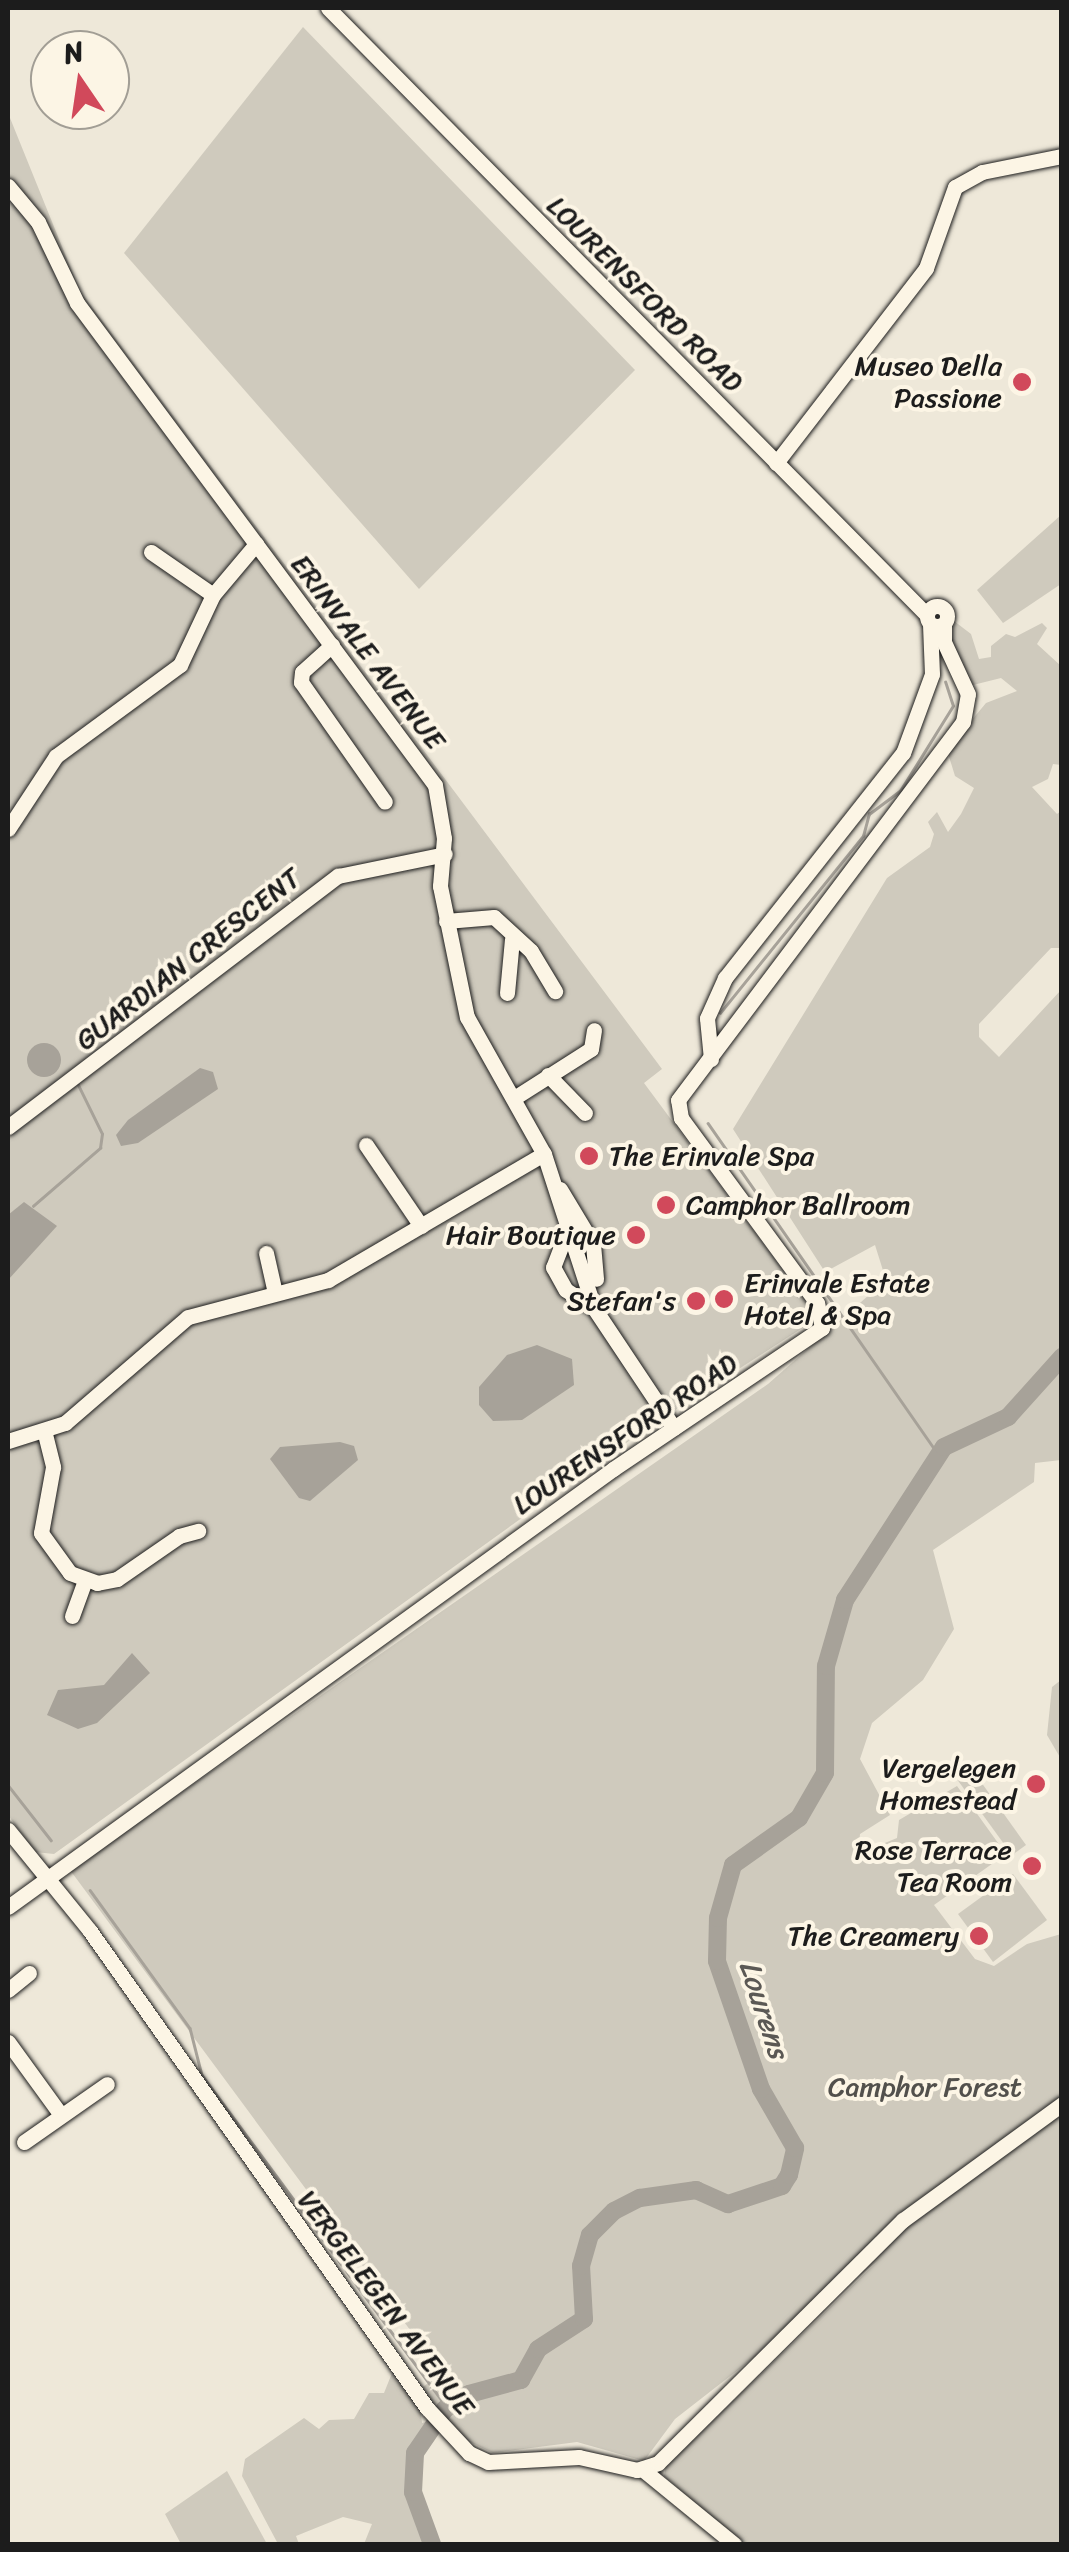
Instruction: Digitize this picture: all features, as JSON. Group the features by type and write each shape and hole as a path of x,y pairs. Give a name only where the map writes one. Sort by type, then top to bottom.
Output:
{"street":[{"name":"LOURENSFORD ROAD","path":"8,1907 679,1425 796,1351 824,1320 678,1111 678,1100 963,722 968,694 934,621 328,8"},
{"path":"776,462 926,268 955,187 982,172 1062,156"},
{"name":"ERINVALE AVENUE","path":"8,186 38,222 77,303 435,785 444,854 440,878 466,1017 544,1154 595,1306 679,1425"},
{"path":"8,829 67,746 180,665 213,596 256,544"},
{"path":"150,552 213,596"},
{"path":"710,1059 705,1028 724,978 903,754 932,674 934,621"},
{"path":"332,644 302,672 300,682 385,802"},
{"name":"GUARDIAN CRESCENT","path":"8,1126 330,881 413,865 444,854"},
{"path":"413,865 440,878"},
{"path":"446,922 494,916 512,939 531,951 555,991"},
{"path":"508,993 512,939"},
{"path":"514,1098 591,1049 594,1030"},
{"path":"548,1075 584,1113"},
{"path":"366,1145 420,1226"},
{"path":"8,1441 44,1434 103,1394 175,1324 328,1280 544,1154"},
{"path":"551,1178 587,1230 598,1263 595,1306 566,1290 556,1274 552,1257 567,1230"},
{"path":"559,1204 588,1250 596,1278"},
{"path":"266,1254 275,1293"},
{"path":"44,1434 53,1467 40,1533 65,1569 84,1580 106,1582 132,1572 179,1536 198,1531"},
{"path":"72,1616 84,1580"},
{"name":"VERGELEGEN AVENUE","path":"8,1830 90,1932 427,2408 469,2452 488,2462 579,2457 642,2470"},
{"path":"8,1990 29,1974"},
{"path":"8,2042 61,2115"},
{"path":"24,2142 107,2084"},
{"path":"734,2544 642,2470 684,2440 903,2220 1062,2104"}],"green space":[{"path":"303,27 635,370 419,589 124,253"},
{"path":"8,113 80,291 662,1069 644,1083 808,1304 804,1327 647,1428 54,1854 35,1852 8,1815"},
{"path":"1061,515 1061,584 1003,623 977,590"},
{"name":"Camphor Forest","path":"954,621 971,634 979,659 991,657 991,646 1006,634 1015,637 1042,623 1047,628 1037,644 1061,666 1061,765 1053,764 1048,779 1032,787 1057,814 1061,811 1061,948 1051,948 979,1024 979,1037 999,1057 1061,990 1061,1460 1035,1463 1034,1482 933,1550 954,1629 923,1680 872,1723 860,1759 890,1815 860,1834 858,1854 897,1838 899,1820 957,1786 1006,1854 934,1905 975,1959 994,1966 1027,1944 1061,1934 1061,2544 742,2544 664,2476 666,2466 878,2261 675,2419 644,2461 577,2442 493,2453 466,2440 420,2389 438,2376 433,2361 70,1870 768,1384 886,1280 875,1245 825,1272 733,1129 887,878 930,847 934,834 928,822 937,812 948,832 961,814 974,788 955,776 947,750 986,703 1017,691 1001,678 969,686 951,649"},
{"path":"1061,1680 1061,1759 1047,1735 1052,1687"},
{"path":"966,1761 1026,1845 1012,1855 951,1771"},
{"path":"1013,1874 1047,1920 993,1962 958,1914"},
{"path":"394,2368 420,2405 422,2423 430,2421 408,2465 409,2502 425,2544 364,2544 372,2524 343,2517 296,2536 299,2544 278,2544 242,2476 245,2459 304,2418 319,2429 329,2420 354,2419 369,2393 384,2393"},
{"path":"227,2471 267,2544 181,2544 165,2514"}],"shaded area":[{"path":"44,1043 56,1048 61,1060 56,1072 44,1077 32,1072 27,1060 32,1048"},
{"path":"200,1068 213,1072 218,1089 138,1143 121,1146 116,1135 128,1120"},
{"path":"24,1202 57,1226 8,1280 8,1215"},
{"path":"537,1345 572,1359 574,1385 522,1420 493,1421 479,1405 479,1387 507,1355"},
{"path":"340,1442 354,1446 358,1460 310,1501 299,1498 270,1459 280,1447"},
{"path":"132,1653 150,1673 97,1723 78,1729 47,1715 58,1690 104,1685"}],"waterway":[{"path":"720,1013 863,836 869,814 900,791 953,706 945,682"},
{"path":"33,1206 100,1148 102,1134 78,1085"},
{"path":"708,1123 940,1457"},
{"name":"Lourens","path":"432,2544 413,2492 415,2453 445,2409 469,2394 521,2380 538,2349 584,2319 581,2266 590,2235 614,2211 640,2198 696,2190 728,2204 782,2186 789,2175 795,2148 761,2089 717,1961 718,1918 733,1865 799,1818 825,1773 826,1666 845,1600 944,1447 1008,1417 1062,1357"},
{"path":"8,1785 51,1840"},
{"path":"90,1890 190,2028 202,2075 447,2407"}],"place":[{"name":"Museo Della Passione","path":"1022,382"},
{"name":"The Erinvale Spa","path":"589,1156"},
{"name":"Camphor Ballroom","path":"666,1205"},
{"name":"Hair Boutique","path":"636,1235"},
{"name":"Erinvale Estate Hotel & Spa","path":"724,1299"},
{"name":"Stefan's","path":"696,1301"},
{"name":"Vergelegen Homestead","path":"1036,1784"},
{"name":"Rose Terrace Tea Room","path":"1032,1866"},
{"name":"The Creamery","path":"979,1936"}]}
